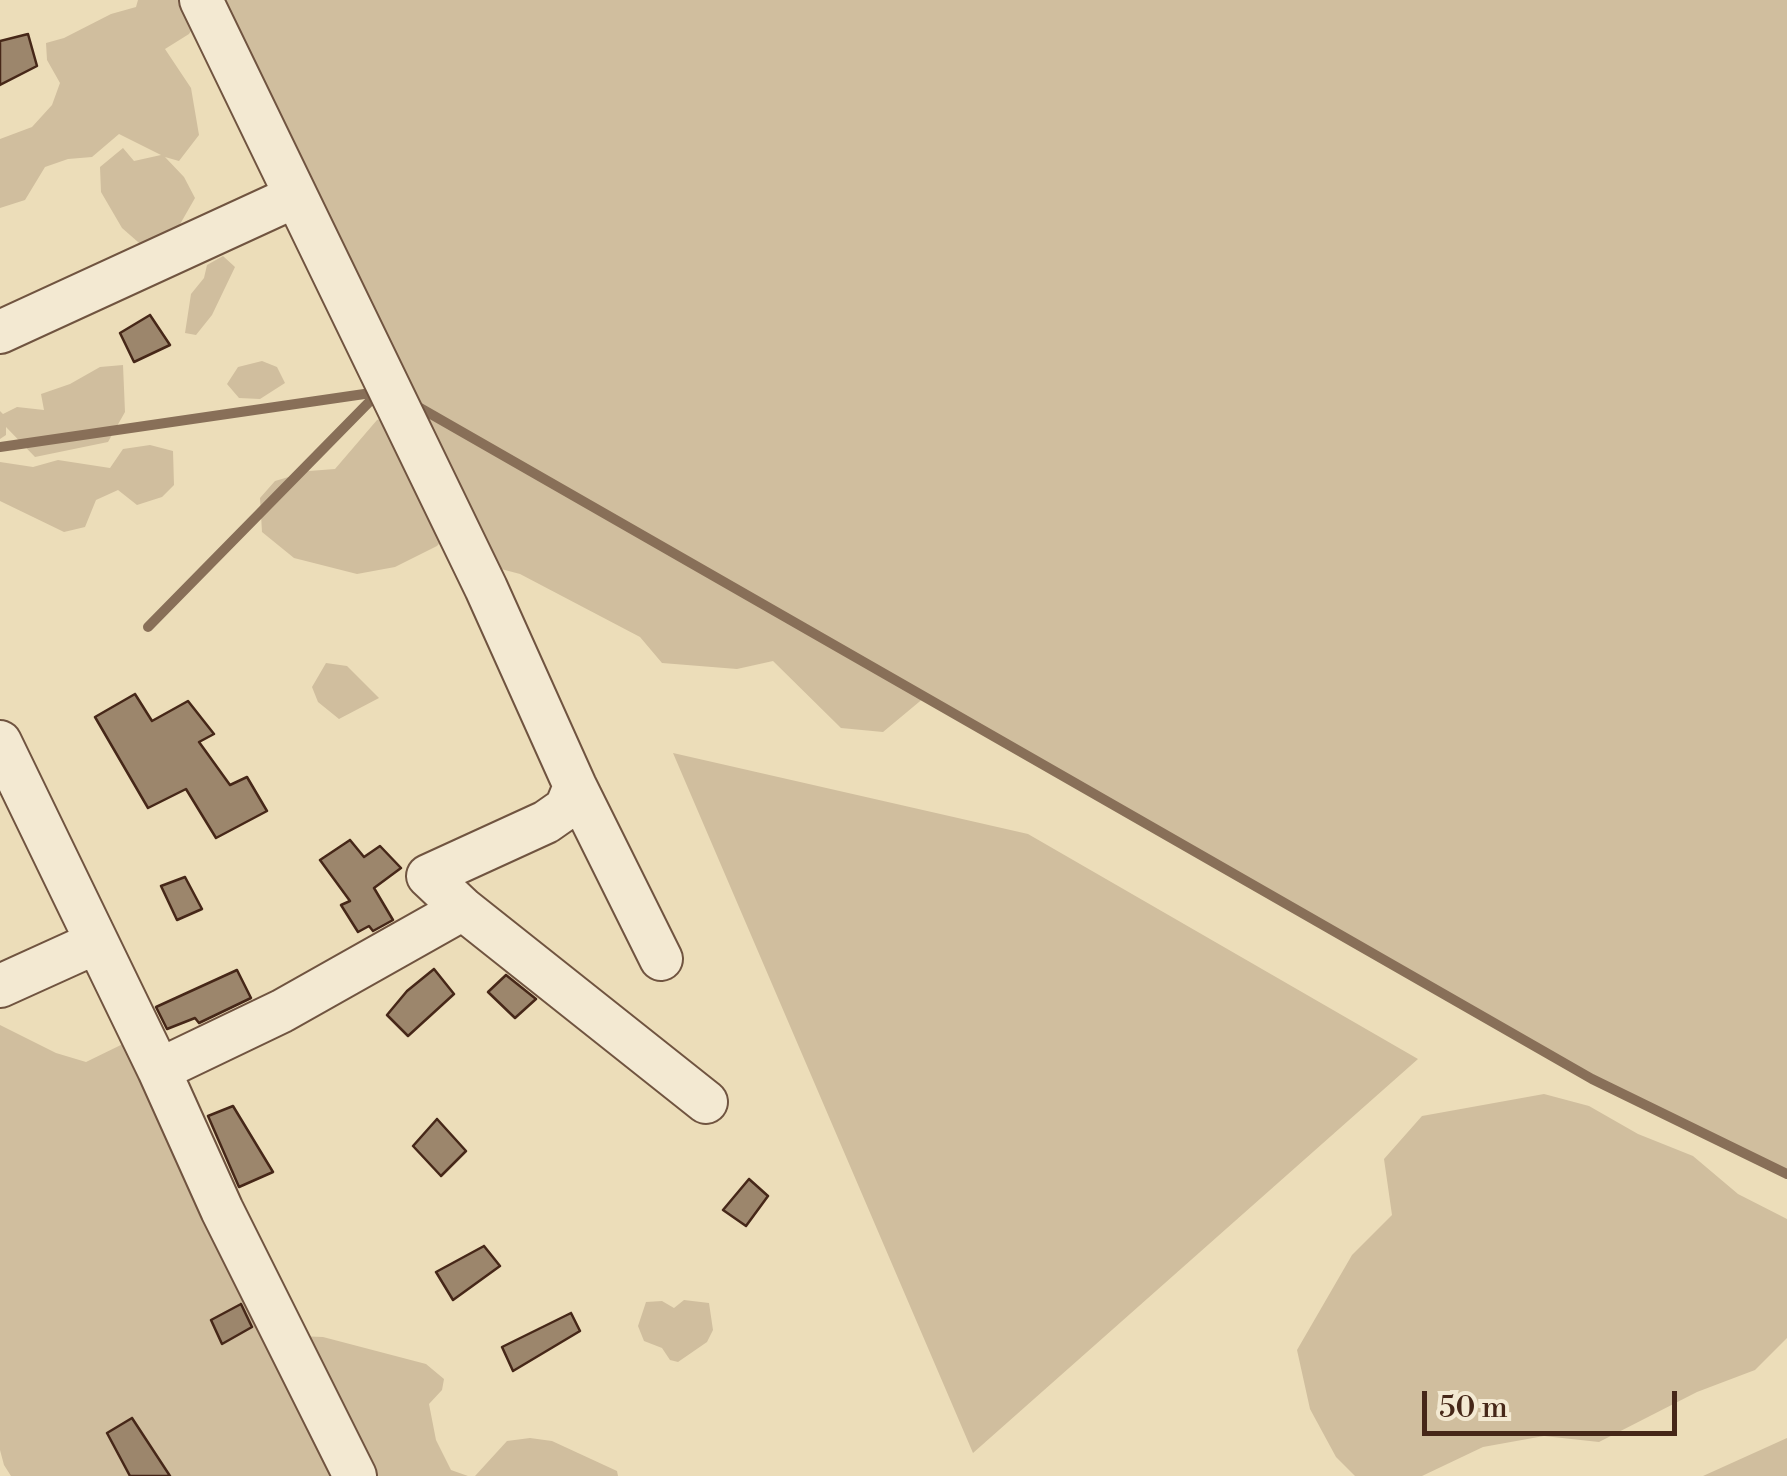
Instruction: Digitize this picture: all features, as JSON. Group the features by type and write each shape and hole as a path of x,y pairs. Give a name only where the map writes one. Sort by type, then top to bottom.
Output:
{"street":[{"path":"201,0 478,570 575,786 661,959"},
{"path":"0,332 296,196"},
{"path":"0,742 159,1070 222,1210 355,1476"},
{"path":"575,786 566,808 546,822 428,876 463,909 706,1102"},
{"path":"159,1070 282,1011 463,909"},
{"path":"0,986 95,942"}],"shaded area":[{"path":"138,0 197,0 200,16 189,34 165,49 191,88 199,135 179,161 165,157 184,177 195,198 175,233 146,249 122,228 101,192 100,167 123,148 134,161 161,155 119,134 92,157 68,159 45,167 25,200 0,208 0,139 32,127 52,105 60,83 47,60 46,43 136,7"},
{"path":"201,0 1787,0 1787,1174 1592,1079 925,697 883,732 841,728 773,661 737,669 662,663 640,637 520,574 486,565 458,522 437,546 395,567 357,574 294,558 262,532 260,498 275,481 309,471 335,469 377,420 414,405"},
{"path":"223,256 235,267 212,315 196,335 185,333 191,294 204,278 207,265"},
{"path":"262,361 277,367 285,383 260,399 239,398 227,384 238,367"},
{"path":"123,365 125,412 108,442 35,457 6,427 6,435 0,439 0,411 3,414 17,407 44,410 41,394 100,367"},
{"path":"150,445 173,451 174,485 162,497 137,505 118,490 96,500 85,527 64,532 0,501 0,462 33,467 58,460 110,468 123,449"},
{"path":"326,663 347,666 379,698 339,719 318,702 312,687"},
{"path":"673,753 1028,834 1418,1059 973,1453"},
{"path":"0,1025 56,1053 86,1062 127,1042 178,1069 197,1098 198,1129 298,1336 323,1337 426,1364 444,1379 442,1390 429,1404 436,1440 451,1470 468,1476 11,1476 0,1450"},
{"path":"1544,1094 1589,1106 1638,1134 1693,1156 1738,1194 1787,1219 1787,1338 1755,1370 1697,1392 1599,1442 1544,1436 1483,1447 1422,1476 1355,1476 1336,1457 1310,1409 1297,1350 1352,1255 1392,1215 1384,1159 1422,1116"},
{"path":"684,1300 709,1303 713,1330 707,1342 678,1362 670,1360 662,1348 644,1341 638,1326 646,1302 662,1301 674,1308"},
{"path":"1787,1438 1787,1476 1703,1476"},
{"path":"507,1441 552,1441 617,1471 618,1476 475,1476"}],"building":[{"path":"28,34 37,66 0,85 0,41"},
{"path":"150,315 170,345 134,362 120,333"},
{"path":"135,694 152,721 188,701 214,734 199,742 230,785 247,777 267,811 216,838 186,789 148,808 95,717"},
{"path":"350,840 364,857 380,846 401,868 374,888 393,920 373,931 369,926 358,932 341,905 350,901 320,860"},
{"path":"185,877 202,909 177,920 161,886"},
{"path":"434,969 454,994 408,1036 387,1015 407,991"},
{"path":"237,970 251,998 199,1023 195,1018 167,1029 156,1007"},
{"path":"506,975 536,999 515,1018 488,992"},
{"path":"233,1106 273,1172 239,1187 208,1116"},
{"path":"437,1119 466,1151 441,1176 413,1146"},
{"path":"749,1179 768,1196 746,1226 723,1210"},
{"path":"484,1246 500,1266 453,1300 436,1272"},
{"path":"241,1304 252,1327 222,1344 211,1320"},
{"path":"571,1313 580,1331 513,1371 502,1347"},
{"path":"132,1418 170,1476 130,1476 107,1433"}],"waterway":[{"path":"0,447 378,392"},
{"path":"148,627 379,392"},
{"path":"415,405 1592,1079 1787,1174"}]}
